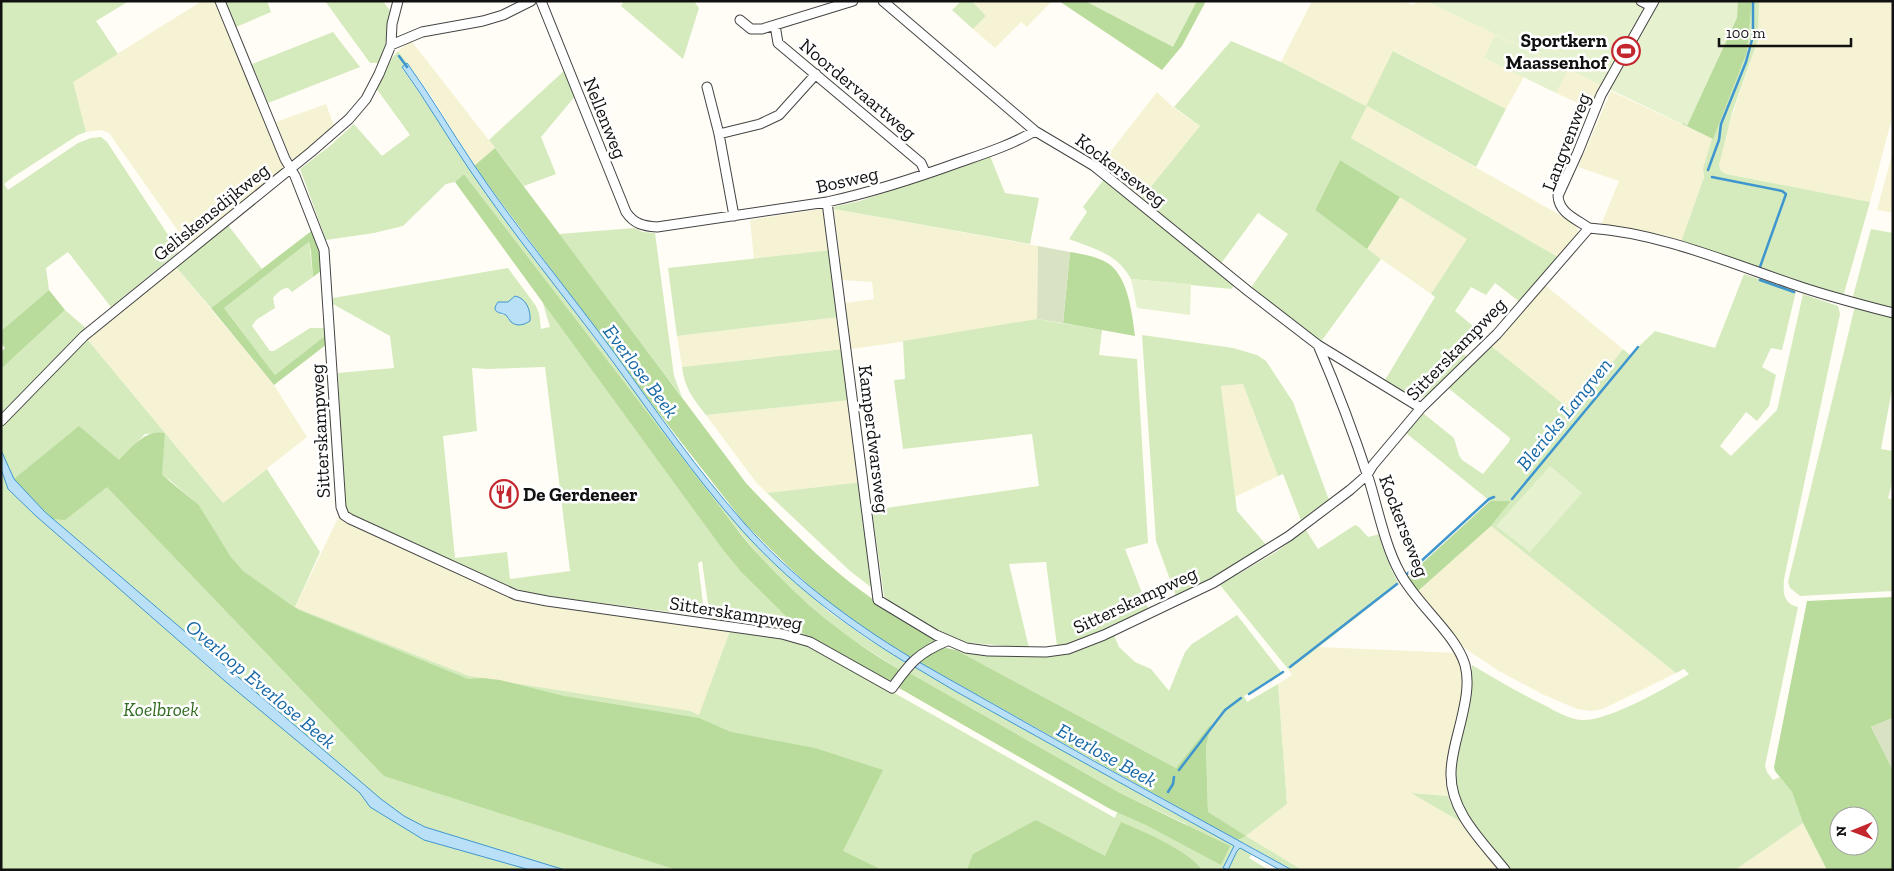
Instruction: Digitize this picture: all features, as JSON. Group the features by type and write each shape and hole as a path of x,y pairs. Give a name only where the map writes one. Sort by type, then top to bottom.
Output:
{"street":[{"name":"Sitterskampweg","path":"220,1 324,250 341,507 344,515 516,595 548,602 782,634 810,642 892,688 917,657 929,648 947,640 966,648 988,651 1046,652 1068,648 1104,635 1221,578 1288,536 1367,475 1373,465 1421,408 1497,334 1589,228"},
{"name":"Geliskensdijkweg","path":"1,422 84,336 349,119 366,99 379,74 391,45 392,24 398,1"},
{"path":"391,45 422,32 483,21 503,15 531,1"},
{"name":"Nellenweg","path":"541,1 626,212 632,221 644,226 657,227"},
{"name":"Noordervaartweg","path":"740,20 751,30 762,29 853,1"},
{"name":"Kockerseweg","path":"882,1 1035,131 1094,166 1248,291 1318,345 1421,408"},
{"name":"Langvenweg","path":"1589,228 1562,210 1558,204 1558,196 1601,95 1653,4 1641,1"},
{"name":"Noordervaartweg","path":"775,25 778,43 920,163 926,174"},
{"path":"719,134 760,124 779,115 816,74"},
{"path":"707,87 719,134 734,216"},
{"name":"Bosweg","path":"657,227 827,202 873,192 1017,141 1035,131"},
{"name":"Kamperdwarsweg","path":"827,202 878,600 947,640"},
{"path":"1589,228 1618,230 1705,254 1802,288 1893,313"},
{"name":"Kockerseweg","path":"1318,345 1330,371 1399,572 1412,593 1460,650 1466,668 1467,686 1453,754 1452,788 1456,804 1466,821 1505,870"}],"shaded area":[{"path":"202,1 218,1 284,164 284,169 188,245 109,133 101,130 86,132 72,82"},
{"path":"972,1 1052,1 1027,27 1021,22 995,48 973,29 986,16"},
{"path":"1312,1 1401,1 1414,5 1416,1 1426,1 1601,84 1592,104 1582,105 1556,93 1567,70 1484,58 1524,77 1506,109 1394,51 1367,106 1576,224 1578,230 1576,237 1558,257 1351,138 1366,106 1281,62"},
{"path":"1759,1 1893,1 1893,114 1870,202 1726,174 1721,171 1719,165 1725,136 1758,40"},
{"path":"409,42 413,43 495,148 474,166 432,97 398,51"},
{"path":"1611,91 1713,139 1703,168 1704,177 1681,242 1601,225 1619,181 1578,167"},
{"path":"1157,92 1174,108 1200,126 1141,199 1100,165"},
{"path":"326,104 335,129 295,160 291,159 276,122"},
{"path":"1893,151 1893,213 1877,210"},
{"path":"1400,197 1468,239 1431,294 1367,249"},
{"path":"826,208 831,250 754,259 750,220"},
{"path":"834,209 1038,246 1037,319 950,335 851,349 845,303 874,299 872,282 842,280"},
{"path":"176,267 274,385 307,437 223,503 87,339"},
{"path":"1545,285 1623,349 1572,412 1490,345"},
{"path":"840,317 844,349 682,367 677,336"},
{"path":"1243,384 1278,476 1235,497 1221,386"},
{"path":"851,400 862,482 767,493 755,481 706,415"},
{"path":"340,514 341,518 348,523 533,603 730,631 699,718 468,679 299,610 295,607"},
{"path":"1491,526 1676,673 1603,709 1591,711 1577,709 1542,694 1499,671 1463,647 1418,591"},
{"path":"1319,647 1458,653 1464,680 1461,705 1447,766 1448,796 1412,793 1461,822 1499,870 1302,870 1246,836 1287,804 1278,684 1292,675 1288,669"},
{"path":"1803,823 1827,870 1735,870"}],"green space":[{"path":"1,1 129,1 96,21 118,54 73,82 86,132 78,135 4,184 8,190 78,143 91,138 101,137 107,142 178,250 177,253 111,307 68,252 46,268 49,290 1,331"},
{"path":"267,1 271,12 236,27 225,2"},
{"path":"325,1 383,1 391,12 380,63 370,63"},
{"path":"624,1 694,1 699,8 683,59 621,6"},
{"path":"961,1 972,1 986,16 973,29 952,10"},
{"path":"1059,1 1206,1 1182,46 1162,70"},
{"path":"1085,1 1197,1 1173,47"},
{"name":"Sportkern Maassenhof","path":"1426,1 1738,1 1737,18 1687,126"},
{"path":"1728,1 1752,1 1747,52 1713,139 1682,124 1727,33"},
{"path":"1752,1 1759,1 1758,40 1732,113 1719,165 1721,171 1726,174 1870,202 1843,297 1681,242 1704,177 1703,168 1714,133 1747,52"},
{"path":"333,32 360,67 268,103 252,64"},
{"path":"1495,35 1568,70 1556,93 1484,58"},
{"path":"1231,41 1281,62 1366,106 1393,51 1506,109 1476,167 1367,106 1351,138 1558,257 1520,302 1495,283 1486,295 1471,287 1455,311 1473,326 1460,351 1467,357 1443,383 1428,395 1421,398 1411,397 1385,380 1435,297 1431,294 1467,239 1340,160 1315,210 1381,259 1320,343 1250,289 1288,234 1258,213 1220,265 1141,199 1200,126 1174,107"},
{"path":"398,51 407,63 402,68 513,229 652,415 741,529 828,611 866,638 905,662 900,670 842,633 768,567 705,489 464,174 455,182 446,184 403,226 374,233 326,240 300,169 354,124 382,156 410,135 376,88 392,58"},
{"path":"567,68 577,94 541,137 556,174 524,186 489,140"},
{"path":"495,148 746,483 817,554 847,580 919,627 936,641 931,642 910,657 869,633 832,606 745,524 657,411 474,166"},
{"path":"990,156 1005,193 1039,198 1030,244 834,209 833,207 860,201"},
{"path":"1340,160 1400,197 1367,249 1315,210"},
{"path":"464,174 743,537 796,593 835,627 900,670 889,683 806,636 742,573 723,550 455,182"},
{"path":"1104,179 1234,286 1231,289 1131,279 1119,263 1112,258 1096,249 1069,239 1087,212 1083,207"},
{"path":"228,225 262,269 211,308 176,267"},
{"path":"634,228 643,232 655,233 674,376 682,397 559,234"},
{"path":"314,229 320,251 321,271 313,277 309,242 224,308 275,375 326,335 327,344 274,385 211,308"},
{"path":"1871,229 1893,233 1893,310 1852,300"},
{"path":"309,242 313,277 292,292 288,288 280,291 273,298 275,308 256,320 252,326 270,351 274,351 310,328 326,328 326,335 275,375 224,308"},
{"path":"1038,246 1070,252 1063,323 1037,319"},
{"path":"831,250 840,317 677,336 668,268"},
{"path":"1070,252 1092,256 1104,261 1119,274 1127,294 1135,336 1063,323"},
{"path":"508,268 536,306 541,329 550,327 542,300 723,550 742,573 806,636 717,622 710,618 702,561 698,563 704,612 701,616 548,596 526,592 502,584 359,520 348,513 344,500 338,373 394,368 390,336 333,304 333,298","holes":["515,296 527,306 530,321 511,322 506,315 501,315 498,302 508,302","545,367 570,571 510,579 507,552 455,558 443,436 477,431 472,368"]},
{"path":"1744,274 1796,291 1782,350 1771,348 1762,367 1776,375 1769,406 1757,421 1746,412 1720,446 1731,456 1777,410 1803,294 1838,306 1840,314 1784,579 1785,597 1789,603 1798,607 1765,766 1773,780 1780,777 1792,792 1803,823 1735,870 1510,870 1464,811 1455,790 1454,774 1468,706 1472,665 1556,711 1571,718 1581,720 1606,716 1621,710 1689,674 1684,669 1676,673 1491,526 1511,501 1490,501 1406,433 1423,413 1454,438 1462,460 1483,474 1509,442 1510,438 1447,387 1490,345 1573,412 1623,349 1630,355 1655,331 1715,348"},
{"path":"1131,279 1191,284 1190,315 1137,308"},
{"path":"49,290 65,310 1,369 1,352 5,348 1,343 1,331"},
{"path":"1855,306 1893,318 1893,384 1881,449 1893,451 1893,479 1888,498 1893,500 1893,591 1800,596 1790,588 1788,582"},
{"path":"65,310 87,329 1,413 1,369"},
{"path":"1037,319 1102,330 1099,355 1137,359 1148,543 1125,549 1149,611 1072,643 1057,646 1046,562 1009,564 1029,648 961,642 933,629 884,596 872,510 1039,486 1032,434 903,449 894,380 905,379 903,341"},
{"path":"1142,335 1233,348 1257,355 1266,361 1293,402 1329,500 1302,523 1283,474 1278,476 1243,384 1221,386 1237,511 1268,547 1177,599 1156,541"},
{"name":"Koelbroek","path":"87,339 165,433 223,503 267,469 320,552 295,607 261,584 286,604 469,676 690,711 699,715 730,631 777,637 813,647 1115,818 1118,810 1188,825 1120,793 908,672 913,666 1192,823 1208,812 1206,747 1210,726 1176,768 956,650 1001,655 1060,654 1080,650 1114,635 1119,647 1135,662 1151,669 1169,691 1185,652 1192,644 1237,615 1282,673 1244,696 1247,702 1278,684 1287,804 1246,836 1302,870 1292,870 1244,843 1245,850 1252,854 1249,858 1269,870 1,870 1,428","holes":["165,433 161,473 135,444 145,434","166,477 199,505 231,557 241,570 232,563"]},
{"path":"844,349 851,400 706,415 693,398 683,375 682,367"},
{"path":"79,426 119,460 145,436 158,432 165,433 162,475 199,505 231,557 243,571 299,610 468,679 500,680 564,696 699,718 731,732 815,748 883,770 843,851 882,870 677,870 384,776 107,487 65,520 53,519 23,490 14,479"},
{"path":"1550,466 1582,493 1530,552 1496,526"},
{"path":"862,482 876,591 850,571 767,493"},
{"path":"1490,501 1511,501 1491,526 1418,591 1405,579"},
{"path":"1355,525 1368,537 1380,534 1392,571 1399,584 1301,661 1288,669 1220,585 1276,552 1306,530 1318,549"},
{"path":"1893,597 1893,718 1871,727 1893,768 1893,870 1827,870 1803,823 1792,792 1775,771 1774,767 1807,601"},
{"path":"946,648 956,650 1176,768 1211,724 1206,747 1208,812 1246,836 1237,840 917,661 935,650"},
{"path":"908,672 1120,793 1230,846 1221,865 1148,826 1110,809 899,688"},
{"path":"1893,718 1893,768 1892,769 1871,727"},
{"path":"1411,793 1448,796 1461,822"},
{"path":"1036,820 1105,856 1121,822 1153,836 1187,855 1202,870 967,870 973,854"}],"water":[{"path":"407,63 508,213 598,331 678,441 728,504 763,543 802,580 843,613 910,657 905,662 860,633 817,601 777,566 723,508 486,194 402,67"},
{"path":"515,296 525,302 530,313 530,321 518,325 513,324 506,315 495,310 498,302 508,302"},
{"path":"1,450 14,479 45,512 381,799 404,816 425,827 565,870 530,870 424,840 370,807 360,793 226,682 36,516 8,489 1,469"},
{"path":"917,661 1292,870 1280,870 1240,848 1228,870 1223,868 1234,846 955,691 913,666"}],"waterway":[{"name":"Blericks Langven","path":"1708,170 1719,140 1721,124 1746,62 1753,36 1753,1"},
{"name":"Everlose Beek","path":"399,56 407,67"},
{"name":"Blericks Langven","path":"1712,177 1782,191 1786,194 1760,267"},
{"path":"1760,280 1794,292"},
{"name":"Blericks Langven","path":"1512,499 1638,347"},
{"name":"Blericks Langven","path":"1406,575 1489,499 1494,497"},
{"name":"Blericks Langven","path":"1290,667 1397,584"},
{"name":"Blericks Langven","path":"1249,694 1283,672"},
{"name":"Blericks Langven","path":"1179,770 1225,710 1241,698"},
{"name":"Blericks Langven","path":"1168,792 1173,784 1174,777"}],"place":[{"name":"Sportkern Maassenhof","path":"1626,51"},
{"name":"De Gerdeneer","path":"504,494"}],"water label":[{"name":"Overloop Everlose Beek","path":"261,684"}]}
